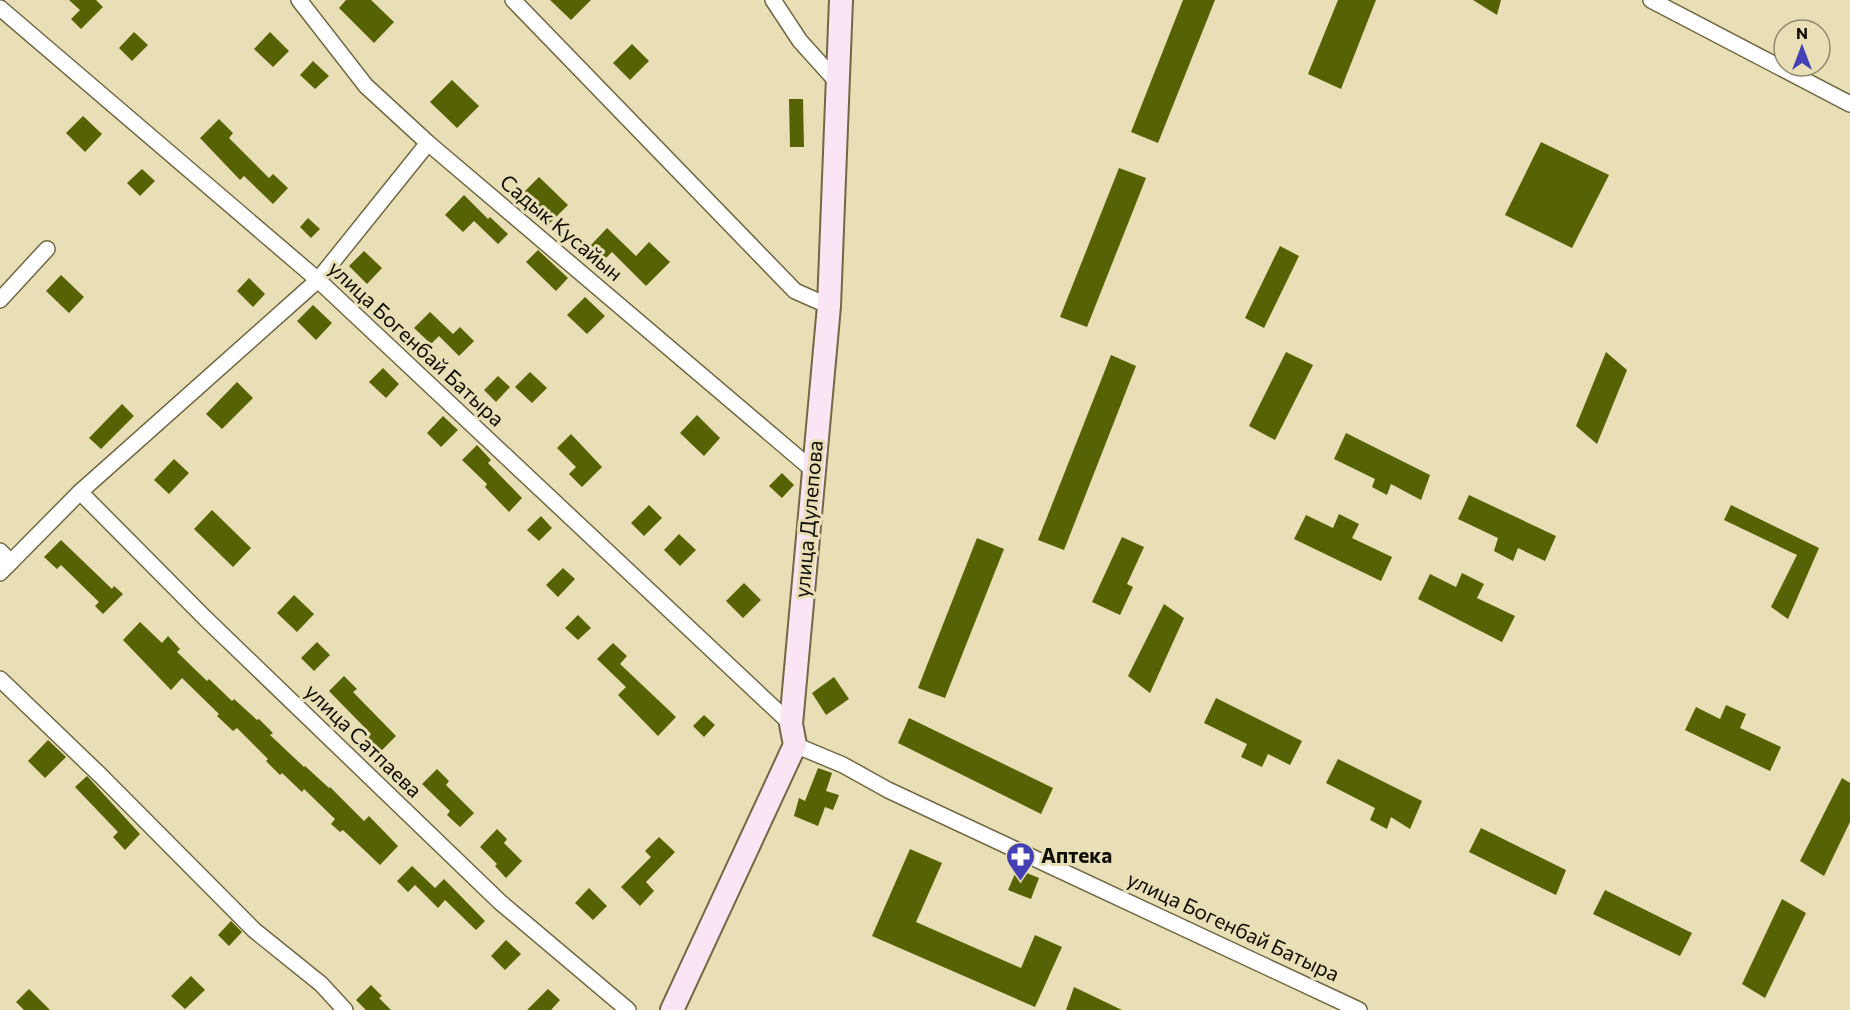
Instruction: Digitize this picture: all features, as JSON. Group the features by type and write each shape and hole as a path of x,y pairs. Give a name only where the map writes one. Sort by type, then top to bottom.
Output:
{"street":[{"name":"Садык Кусайын","path":"299,0 366,86 428,142 814,471"},
{"path":"513,0 795,291 829,306"},
{"path":"773,0 800,40 837,81"},
{"name":"улица Дулепова","path":"672,1010 793,735 829,306 841,0"},
{"path":"1651,0 1850,104"},
{"name":"улица Богенбай Батыра","path":"0,8 318,280 793,735 888,790 1359,1010"},
{"path":"4,562 318,280 428,142"},
{"path":"0,300 48,249"},
{"name":"улица Сатпаева","path":"80,492 206,619 500,902 628,1010"},
{"path":"0,679 100,775 254,930 321,984 345,1010"}],"building":[{"path":"69,0 96,0 103,7 81,29 71,19 80,10"},
{"path":"346,0 371,0 394,22 374,43 339,8"},
{"path":"550,0 591,0 571,20"},
{"path":"1183,0 1215,0 1158,143 1131,132"},
{"path":"1338,0 1376,0 1341,89 1308,74"},
{"path":"1473,0 1501,0 1497,15"},
{"path":"134,32 148,45 132,61 119,48"},
{"path":"270,32 289,51 273,67 254,49"},
{"path":"632,44 649,61 630,80 613,63"},
{"path":"313,61 329,76 315,89 300,75"},
{"path":"452,80 479,106 457,128 430,102"},
{"path":"789,99 803,99 804,147 790,147"},
{"path":"83,116 102,134 85,152 66,133"},
{"path":"219,119 233,133 229,138 269,178 273,174 288,188 273,204 244,176 240,180 200,138"},
{"path":"1541,142 1609,175 1572,248 1505,215"},
{"path":"1119,168 1146,178 1087,327 1060,317"},
{"path":"142,169 155,181 140,196 127,183"},
{"path":"539,177 568,205 548,225 519,197"},
{"path":"464,195 488,219 490,217 508,234 498,244 474,221 463,232 445,215"},
{"path":"308,218 320,229 311,238 300,227"},
{"path":"607,228 636,256 649,242 670,262 646,286 612,252 605,259 591,245"},
{"path":"1280,246 1299,256 1264,328 1245,318"},
{"path":"538,250 568,278 556,291 526,262"},
{"path":"364,251 382,268 367,284 349,266"},
{"path":"61,275 84,297 69,313 46,291"},
{"path":"249,278 265,294 253,307 237,291"},
{"path":"585,297 605,316 587,334 567,315"},
{"path":"313,305 332,323 316,340 297,321"},
{"path":"430,312 453,334 460,327 474,341 459,356 439,336 431,344 414,328"},
{"path":"1286,352 1313,365 1275,440 1249,426"},
{"path":"1606,352 1627,370 1597,444 1576,426"},
{"path":"1111,355 1136,366 1064,550 1038,540"},
{"path":"383,368 399,384 386,398 369,382"},
{"path":"530,372 547,388 532,403 515,387"},
{"path":"498,376 510,387 496,402 484,390"},
{"path":"237,382 253,398 222,429 206,414"},
{"path":"122,404 134,416 101,449 89,438"},
{"path":"697,415 720,438 704,456 680,433"},
{"path":"443,416 458,430 441,447 427,433"},
{"path":"1346,433 1430,475 1421,500 1391,484 1387,495 1372,487 1375,479 1334,459"},
{"path":"571,434 602,467 582,487 569,474 576,467 557,448"},
{"path":"477,445 491,460 488,463 522,498 509,512 485,487 487,484 462,460"},
{"path":"174,459 189,473 169,494 154,480"},
{"path":"782,473 794,485 782,498 769,486"},
{"path":"1469,495 1556,536 1545,561 1518,548 1513,561 1494,551 1498,538 1458,519"},
{"path":"649,505 662,518 644,536 631,523"},
{"path":"1731,505 1819,548 1788,619 1771,607 1797,555 1724,520"},
{"path":"212,510 251,548 233,567 194,529"},
{"path":"1339,514 1359,524 1352,538 1392,557 1381,581 1294,539 1306,515 1333,528"},
{"path":"541,516 552,528 539,541 527,530"},
{"path":"679,534 696,550 680,566 664,550"},
{"path":"1122,537 1144,547 1127,584 1133,587 1120,615 1092,602"},
{"path":"977,538 1004,549 945,698 918,688"},
{"path":"61,540 112,589 114,586 123,594 103,614 95,606 99,602 61,565 57,569 44,557"},
{"path":"563,568 575,579 558,597 546,585"},
{"path":"1462,573 1484,584 1477,598 1515,616 1502,642 1418,599 1430,574 1456,587"},
{"path":"744,583 761,600 743,618 726,601"},
{"path":"294,595 314,614 297,632 277,613"},
{"path":"1164,604 1184,618 1150,693 1128,676"},
{"path":"578,615 591,628 578,640 565,628"},
{"path":"140,622 162,643 168,636 180,649 177,652 207,681 209,679 232,701 234,699 257,720 259,719 273,733 270,735 304,767 330,787 364,821 369,816 398,846 380,865 343,830 340,832 331,824 335,819 304,789 302,792 282,773 280,775 266,761 268,759 237,728 233,731 182,678 171,690 123,640"},
{"path":"317,642 330,655 314,671 301,658"},
{"path":"613,643 627,656 620,664 676,717 658,736 618,695 626,687 597,659"},
{"path":"344,676 357,689 353,692 396,736 381,751 367,738 371,734 329,691"},
{"path":"834,677 849,699 826,715 812,693"},
{"path":"1216,698 1302,741 1290,765 1268,754 1262,767 1241,757 1247,744 1204,723"},
{"path":"1726,705 1746,714 1740,728 1781,747 1770,771 1685,730 1696,707 1720,719"},
{"path":"704,715 715,725 704,737 693,726"},
{"path":"909,718 1053,788 1041,814 898,743"},
{"path":"48,740 66,757 45,778 28,761"},
{"path":"1338,759 1422,801 1410,829 1391,817 1387,829 1370,820 1375,808 1326,783"},
{"path":"818,768 832,773 826,791 839,795 833,810 825,807 818,826 794,816 799,798 805,801"},
{"path":"437,769 449,781 446,785 474,813 460,827 447,815 450,811 422,784"},
{"path":"87,776 140,834 125,850 113,837 118,832 75,787"},
{"path":"1842,778 1850,783 1850,822 1824,876 1800,861"},
{"path":"1481,828 1566,870 1556,895 1469,852"},
{"path":"497,829 507,839 504,843 522,861 506,878 495,866 497,864 480,847"},
{"path":"659,837 675,852 646,882 654,891 640,906 621,887 651,857 645,851"},
{"path":"910,849 942,863 916,922 1021,968 1035,935 1062,947 1035,1007 872,936"},
{"path":"412,866 435,888 444,879 485,921 476,930 445,900 438,908 415,885 408,892 397,881"},
{"path":"1017,869 1039,878 1031,899 1008,890"},
{"path":"589,888 607,906 593,920 575,903"},
{"path":"1605,890 1692,933 1680,956 1593,914"},
{"path":"1782,899 1806,913 1765,998 1742,984"},
{"path":"231,921 242,932 229,946 218,935"},
{"path":"506,940 521,954 505,970 491,956"},
{"path":"191,976 205,990 185,1009 171,996"},
{"path":"371,985 382,996 379,998 391,1010 366,1010 356,1000"},
{"path":"1074,987 1122,1010 1066,1010"},
{"path":"29,989 50,1010 24,1010 16,1002"},
{"path":"548,989 560,1000 551,1010 527,1010"}],"place":[{"name":"Аптека","path":"1020,882"}]}
